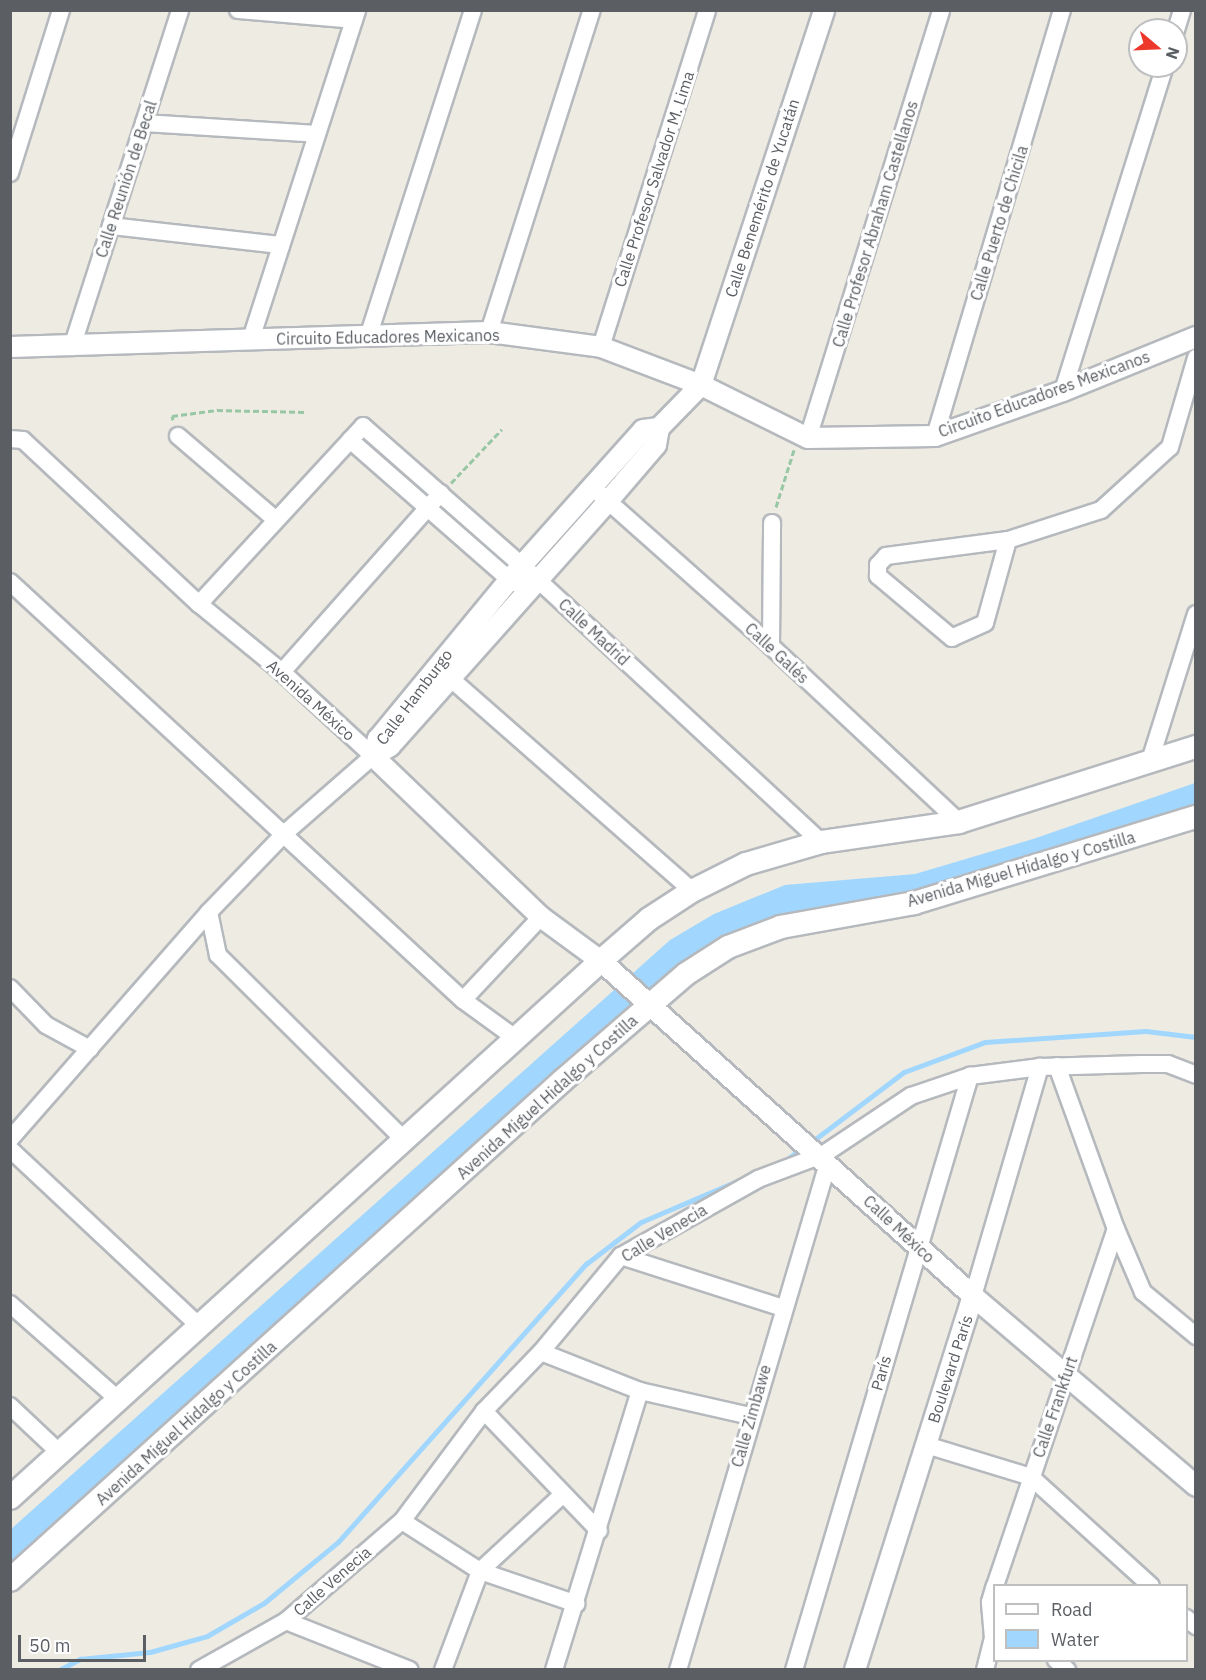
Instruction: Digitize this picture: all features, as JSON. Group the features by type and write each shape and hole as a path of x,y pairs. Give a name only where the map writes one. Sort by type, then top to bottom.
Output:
{"main road":[{"path":"10,1498 120,1401 403,1139 604,964 649,919 692,891 746,864 821,842 959,822 1149,764 1196,747"},
{"name":"Avenida Miguel Hidalgo y Costilla","path":"10,1580 562,1081 686,974 728,947 781,927 914,903 1196,817"}],"street":[{"path":"10,173 61,10"},
{"name":"Calle Reunión de Becal","path":"72,347 180,10"},
{"path":"238,10 356,15 251,339"},
{"path":"369,334 473,10"},
{"path":"489,333 592,10"},
{"name":"Calle Profesor Salvador M. Lima","path":"601,347 707,10"},
{"name":"Calle Benemérito de Yucatán","path":"701,385 824,10"},
{"name":"Calle Profesor Abraham Castellanos","path":"803,436 941,10"},
{"name":"Calle Puerto de Chicila","path":"935,436 1062,10"},
{"path":"1063,391 1161,78"},
{"path":"144,123 317,134"},
{"path":"111,226 281,245"},
{"name":"Circuito Educadores Mexicanos","path":"10,347 72,347 369,334 489,333 601,347 701,385 803,436 935,436 1063,391 1196,337"},
{"path":"1008,540 985,623 952,638 878,576 878,565 886,556 1008,540 1101,510 1170,447 1196,358"},
{"name":"Calle Hamburgo","path":"443,672 533,584 608,501 656,445 659,428 701,385"},
{"name":"Calle Madrid","path":"515,572 441,493 363,426 350,440 429,508 515,572 533,584 821,842"},
{"name":"Calle Hamburgo","path":"373,756 390,746 515,572 643,430 659,428"},
{"path":"178,436 276,520"},
{"name":"Avenida México","path":"10,439 23,440 199,604 282,672 541,917 604,964"},
{"path":"199,604 350,440"},
{"name":"Calle Galés","path":"592,487 771,646 959,822"},
{"path":"282,672 441,493"},
{"path":"771,646 772,523"},
{"path":"10,582 285,833 463,1000 518,1040"},
{"path":"1149,764 1196,614"},
{"path":"443,672 692,891"},
{"path":"10,1139 209,912 285,833 373,756"},
{"path":"209,912 218,955 403,1139"},
{"path":"463,1000 541,917"},
{"name":"Calle México","path":"604,964 788,1127 918,1248 1196,1486"},
{"path":"10,988 46,1025 90,1049"},
{"name":"Calle Venecia","path":"200,1670 286,1621 402,1521 484,1411 541,1352 621,1256 758,1179 821,1157 911,1096 970,1076 1048,1066 1168,1064 1194,1080"},
{"path":"1048,1066 1143,1292 1196,1336"},
{"name":"Boulevard París","path":"855,1670 1048,1066"},
{"name":"París","path":"794,1670 970,1076"},
{"path":"10,1149 200,1327"},
{"name":"Calle Zimbawe","path":"678,1670 783,1308 821,1157"},
{"name":"Calle Frankfurt","path":"997,1584 1031,1477 1116,1229"},
{"path":"621,1256 783,1308"},
{"path":"12,1309 120,1401"},
{"path":"541,1352 640,1391 750,1416"},
{"path":"554,1670 577,1604 640,1391"},
{"path":"10,1406 61,1454"},
{"path":"484,1411 561,1496 599,1531"},
{"path":"926,1445 1031,1477 1149,1584"},
{"path":"443,1670 480,1571 561,1496"},
{"path":"402,1521 480,1571 577,1604"},
{"path":"286,1621 410,1670"},
{"name":"Calle Frankfurt","path":"985,1670 993,1638"}],"path":[{"path":"178,436 172,416 217,410 305,412"},
{"path":"441,493 502,429"},
{"path":"772,523 803,436"}],"water":[{"path":"1195,783 1195,810 700,955 11,1564 10,1530 670,940 714,914 785,885 915,874 1033,839"}],"waterway":[{"path":"810,1143 904,1072 985,1042 1146,1031 1196,1037"},
{"path":"783,1162 802,1148"},
{"path":"59,1670 80,1659 150,1652 207,1636 264,1603 338,1542 586,1264 641,1222 744,1178"}]}
